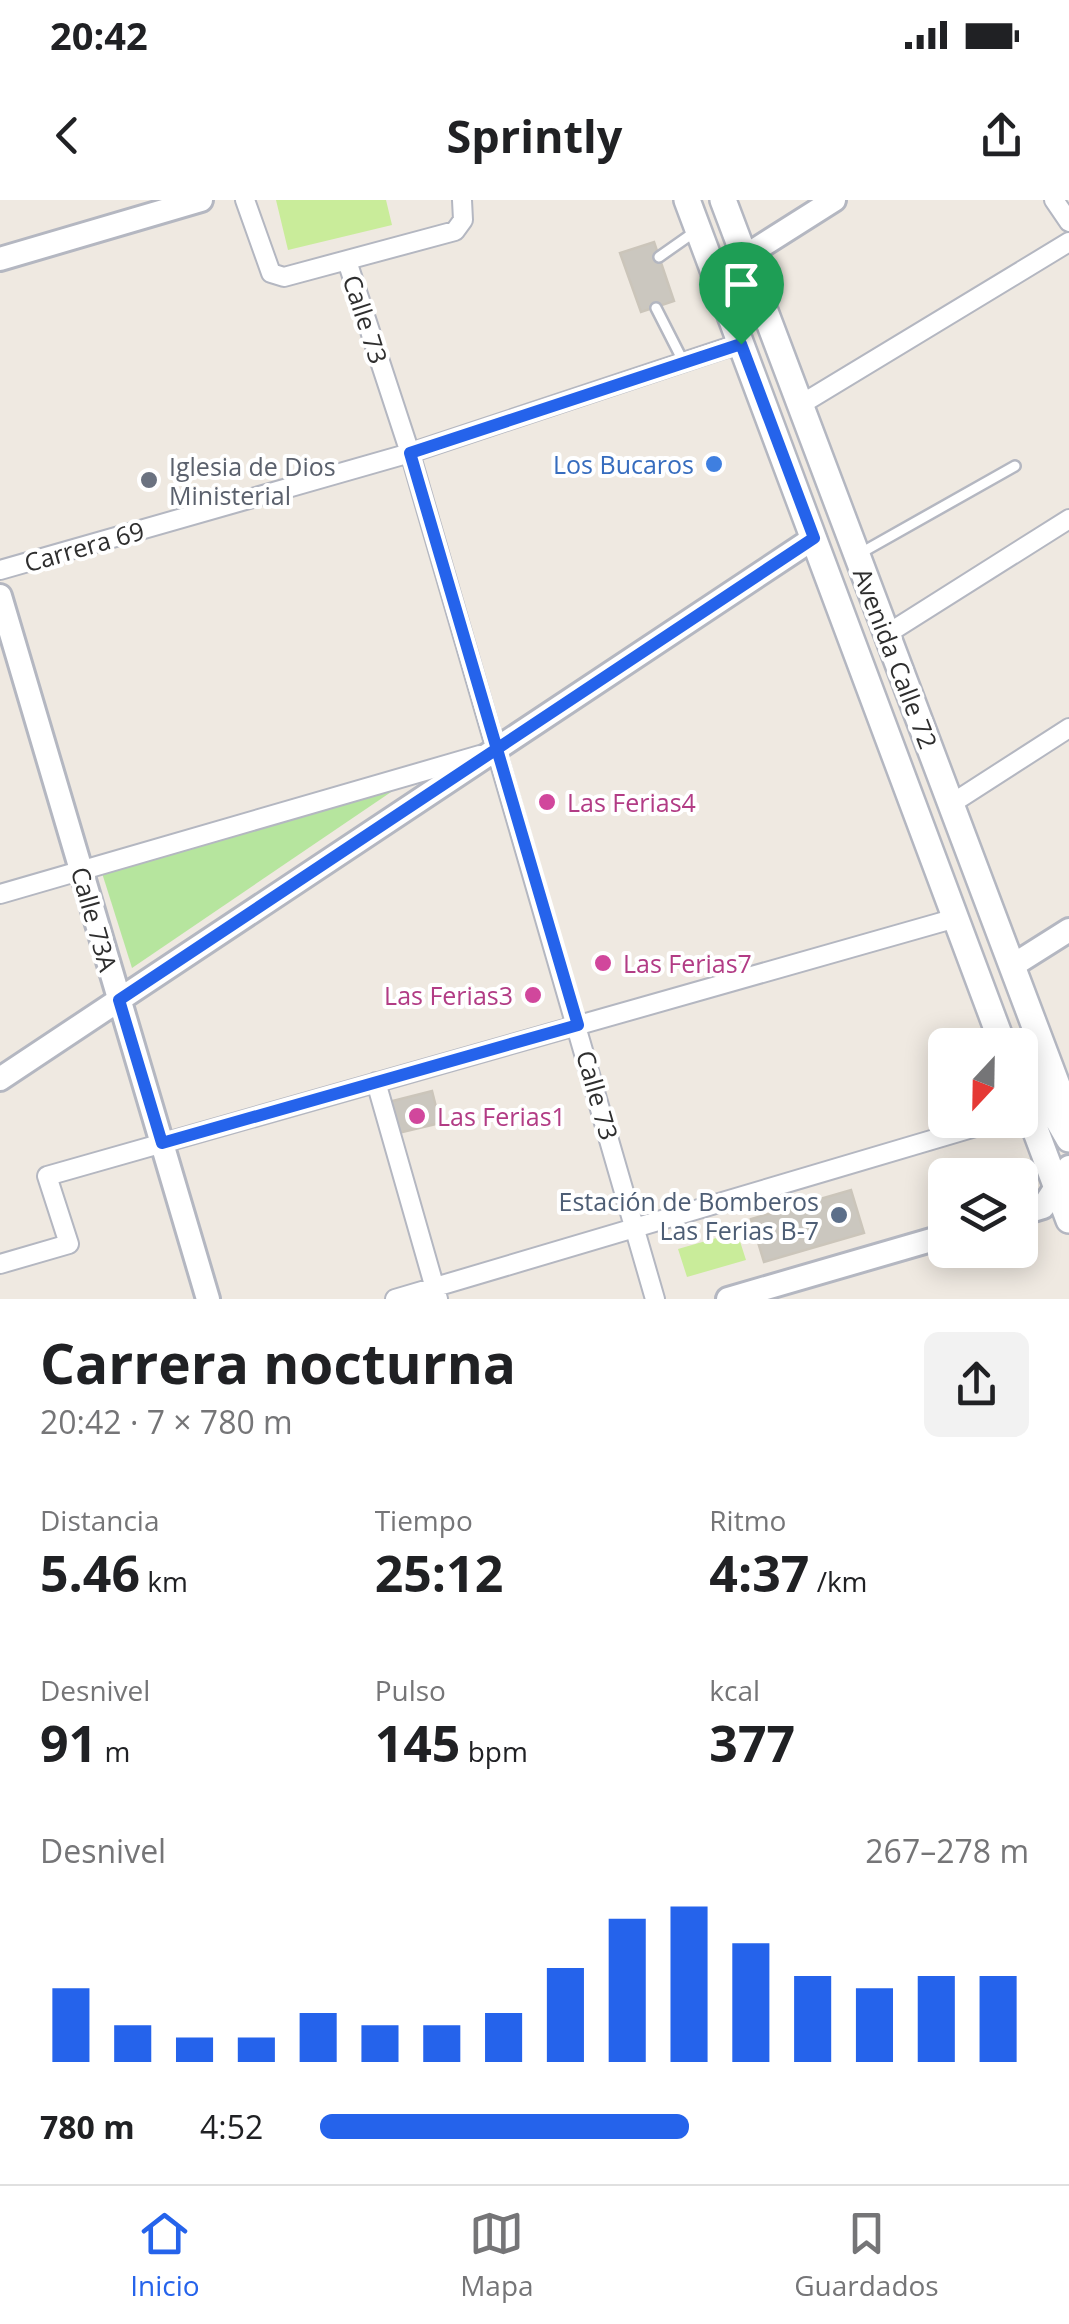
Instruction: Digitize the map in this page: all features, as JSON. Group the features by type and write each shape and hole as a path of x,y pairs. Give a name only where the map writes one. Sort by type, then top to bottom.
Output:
{"main road":[{"name":"Avenida Calle 72","path":"687,200 998,1028"},
{"name":"Avenida Calle 72","path":"723,200 1069,1117"},
{"path":"966,944 1008,1028"},
{"path":"1038,1086 1069,1140"},
{"path":"1036,1138 1069,1220"}],"street":[{"path":"0,258 202,200"},
{"path":"246,200 271,273 284,278 456,231 463,220 462,200"},
{"path":"744,258 834,200"},
{"path":"1054,200 1069,222"},
{"path":"800,405 1069,242"},
{"name":"Calle 73","path":"347,261 410,453 654,1299"},
{"name":"Carrera 69","path":"0,570 410,453 741,344"},
{"path":"887,634 1069,519"},
{"path":"0,1079 814,538"},
{"name":"Calle 73A","path":"0,596 208,1299"},
{"path":"951,804 1069,728"},
{"path":"0,894 494,750"},
{"path":"0,1264 69,1244 47,1176 956,918"},
{"path":"1012,966 1069,930"},
{"path":"376,1082 437,1293"},
{"path":"395,1299 437,1293 635,1228 938,1138"},
{"path":"1038,1209 1057,1191 1069,1167"},
{"path":"728,1299 928,1241"}],"lane":[{"path":"659,257 698,230"},
{"path":"656,308 683,361"},
{"path":"857,555 1015,466"}],"green space":[{"path":"276,200 386,200 392,225 288,250"},
{"path":"394,790 132,968 102,873"},
{"path":"737,1232 746,1260 687,1277 678,1249"}],"building":[{"path":"654,242 674,301 641,312 620,253"},
{"path":"432,1091 440,1123 394,1134 385,1103"},
{"path":"851,1190 864,1233 764,1262 751,1219"}],"place":[{"name":"Los Bucaros","path":"714,464"},
{"name":"Iglesia de Dios Ministerial","path":"149,480"},
{"name":"Las Ferias4","path":"547,802"},
{"name":"Las Ferias7","path":"603,963"},
{"name":"Las Ferias3","path":"533,995"},
{"name":"Las Ferias1","path":"417,1116"},
{"name":"Estación de Bomberos Las Ferias B-7","path":"839,1215"}],"route":[{"path":"741,344 410,453 494,750 578,1025 162,1143 119,1000 494,750 814,538 741,344"}]}
